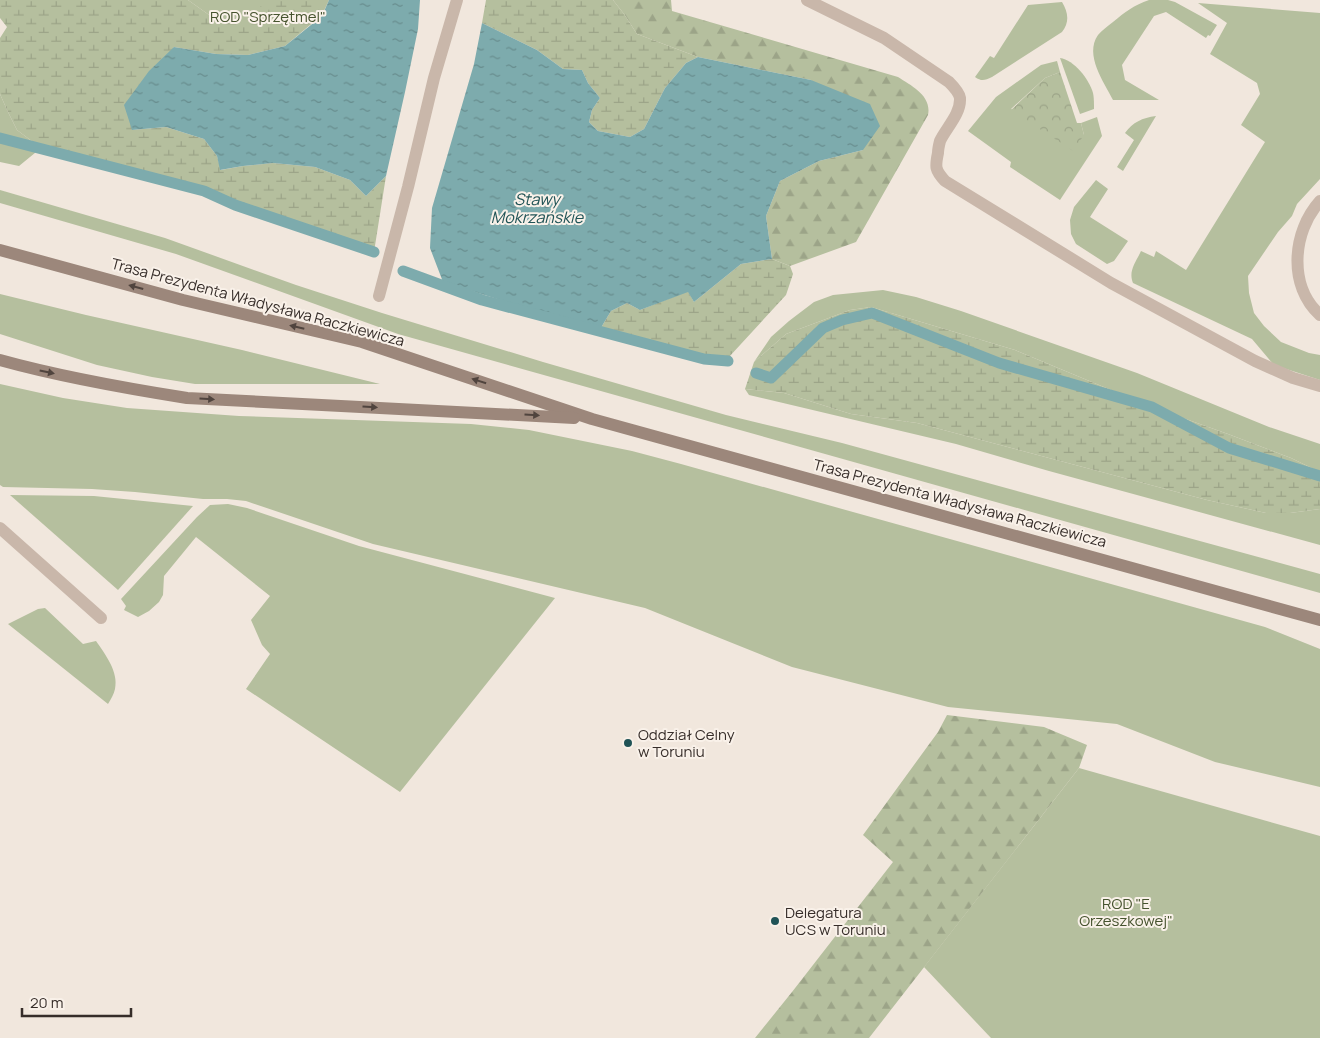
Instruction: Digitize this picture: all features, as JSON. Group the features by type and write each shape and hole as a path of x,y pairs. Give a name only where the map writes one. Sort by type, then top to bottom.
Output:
{"main road":[{"name":"Trasa Prezydenta Władysława Raczkiewicza","path":"0,250 183,300 362,342 592,419 1320,620"},
{"name":"Trasa Prezydenta Władysława Raczkiewicza","path":"0,360 40,371 134,390 187,398 592,419"}],"street":[{"path":"379,296 434,78 457,0"},
{"path":"807,0 884,38 949,82 955,89 960,99 956,112 941,140 936,164 936,170 945,181 1111,284 1255,362 1293,378 1320,386"},
{"path":"1320,201 1312,211 1302,233 1297,264 1304,293 1310,304 1320,315"},
{"path":"0,528 101,618"}],"green space":[{"path":"0,0 188,0 212,17 231,22 273,0 329,0 322,15 285,46 248,55 216,54 174,47 132,130 166,127 204,139 217,156 221,170 273,163 315,167 350,180 366,196 386,176 374,252 235,205 204,191 41,148 17,130 0,94 0,38 7,27 0,18"},
{"name":"ROD \"Sprzętmel\"","path":"188,0 316,0 271,33 212,17"},
{"path":"486,0 613,0 637,34 698,57 686,63 665,88 644,129 630,137 598,131 589,122 592,110 600,98 588,83 582,70 563,69 537,50 482,23"},
{"path":"613,0 671,0 672,11 898,77 920,92 927,102 928,115 856,242 790,266 772,259 766,216 780,181 819,161 863,150 811,80 698,57 637,34"},
{"path":"1149,0 1175,2 1217,25 1210,36 1208,35 1206,38 1166,12 1154,16 1122,65 1125,80 1159,100 1113,100 1094,60 1094,43 1100,33 1122,15"},
{"path":"1062,2 1067,17 1065,28 1062,32 992,77 980,80 975,77 990,56 994,58 1028,5"},
{"path":"1198,3 1320,13 1320,179 1297,204 1292,216 1278,232 1248,276 1249,293 1254,313 1264,326 1281,342 1309,353 1320,355 1320,380 1274,365 1252,339 1133,283 1131,274 1141,251 1154,257 1156,251 1186,270 1265,142 1241,125 1260,94 1257,83 1210,54 1227,23"},
{"path":"1060,58 1076,66 1084,76 1093,93 1094,109 1080,114"},
{"path":"1057,61 1060,72 1045,78 1011,109 1084,135 1081,123 1097,117 1102,136 1060,200 1010,167 1011,162 968,131 996,97 1041,65"},
{"path":"1060,72 1077,123 1081,123 1084,135 1073,151 1011,110 1045,78"},
{"path":"0,94 17,130 41,148 19,166 0,162"},
{"path":"1156,116 1123,171 1117,167 1134,140 1125,133 1138,121"},
{"path":"1096,180 1108,189 1090,217 1128,241 1114,261 1107,264 1076,244 1071,234 1070,220 1074,207"},
{"path":"0,190 165,238 296,285 543,362 726,415 842,443 1320,574 1320,593 398,334 176,254 0,203"},
{"path":"772,259 790,266 793,274 786,295 729,357 704,359 599,331 611,311 627,303 640,310 688,291 694,302 741,264"},
{"path":"883,290 916,297 961,311 1137,373 1269,427 1320,444 1320,472 1291,458 1152,407 1015,350 871,307 850,310 786,334 754,362 771,337 814,302 833,295"},
{"path":"0,294 380,384 195,384 97,365 0,334"},
{"path":"871,307 1015,350 1152,407 1291,458 1320,472 1320,509 1290,513 1266,513 1207,500 917,423 851,414 784,393 745,389 754,362 786,334 850,310"},
{"path":"0,384 63,398 127,408 239,416 471,424 529,430 632,451 681,464 1265,627 1320,649 1320,787 1215,762 1117,724 948,707 792,667 645,608 373,544 246,501 92,489 3,487 0,485"},
{"path":"745,389 784,393 851,414 917,423 1207,500 1266,513 1290,513 1320,509 1320,545 956,444 749,395"},
{"path":"10,495 94,496 193,506 118,590"},
{"path":"228,504 247,508 359,546 555,598 400,792 246,689 270,654 262,645 251,620 270,596 196,537 164,576 163,595 159,602 149,611 138,617 124,610 126,606 121,599 197,517 210,505"},
{"path":"45,608 83,644 96,641 115,676 114,693 108,704 8,624 38,609"},
{"path":"947,715 1044,727 1087,745 1079,768 869,1038 755,1038 893,862 863,835 938,732"},
{"name":"ROD \"E Orzeszkowej\"","path":"1079,768 1320,836 1320,1038 991,1038 924,967"}],"water":[{"path":"329,0 420,0 418,29 386,176 366,196 350,180 315,167 273,163 220,170 217,156 204,139 166,127 132,130 124,105 149,71 174,47 216,54 248,55 285,46 322,16"},
{"name":"Stawy Mokrzańskie","path":"482,23 537,50 563,69 582,70 588,83 600,98 592,110 589,122 598,131 630,137 644,129 665,88 686,63 698,57 811,80 870,104 880,126 863,150 819,161 780,181 766,216 772,259 741,264 694,302 688,292 640,310 627,303 611,311 599,331 443,282 430,248 432,208 474,64"}],"waterway":[{"path":"0,138 204,191 235,205 374,252"},
{"path":"403,271 482,300 704,359 728,361"},
{"path":"756,373 771,378 823,328 842,320 872,313 999,363 1152,407 1229,448 1320,476"}],"place":[{"name":"Oddział Celny w Toruniu","path":"628,743"},
{"name":"Delegatura UCS w Toruniu","path":"775,921"}]}
